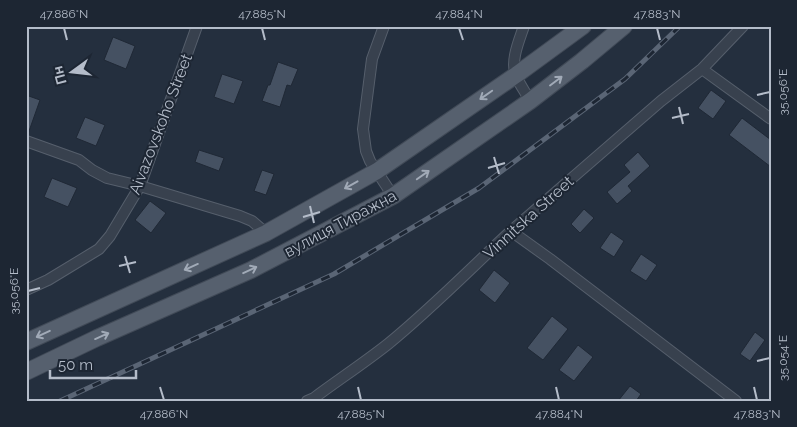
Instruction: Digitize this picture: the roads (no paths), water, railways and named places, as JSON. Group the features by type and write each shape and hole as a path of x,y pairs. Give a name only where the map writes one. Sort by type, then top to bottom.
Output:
{"main road":[{"name":"вулиця Тиражна","path":"26,342 266,232 377,171 516,75 583,26"},
{"name":"вулиця Тиражна","path":"26,372 97,338 250,270 393,196 530,101 624,26"}],"street":[{"name":"Aivazovskoho Street","path":"26,290 48,280 99,249 110,236 140,186 197,26"},
{"path":"384,26 372,59 363,129 366,151 370,161 393,196"},
{"path":"524,26 514,64 516,75 530,101"},
{"name":"Vinnitska Street","path":"313,400 388,344 445,294 511,231 661,101 702,69 743,26"},
{"path":"702,69 771,119"},
{"path":"26,141 79,160 92,170 108,178 240,216 252,221 266,232"},
{"path":"511,231 736,401"}],"railway":[{"path":"60,401 334,274 479,188 625,79 680,26"}]}
